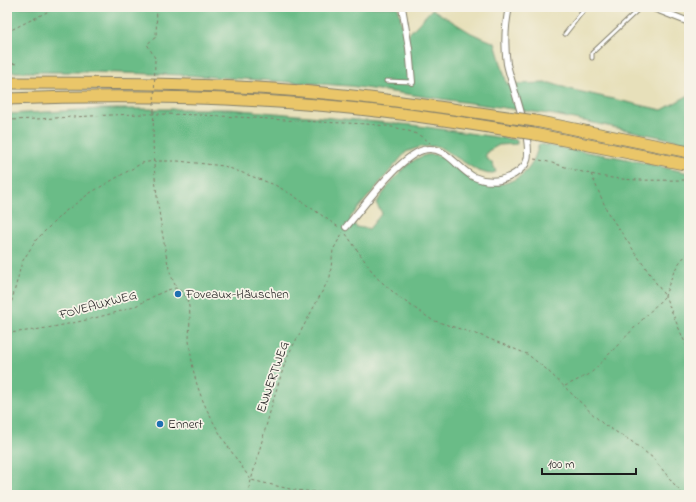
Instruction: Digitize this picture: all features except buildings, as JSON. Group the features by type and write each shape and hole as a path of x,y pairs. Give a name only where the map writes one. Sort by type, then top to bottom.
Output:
{"highway":[{"path":"10,83 146,83 274,89 386,100 535,121 689,152"},
{"path":"7,99 88,96 245,100 386,112 534,134 689,165"}],"street":[{"path":"402,7 409,48 412,82"},
{"path":"345,229 396,167 424,150 436,150 455,161 474,177 490,181 504,180 524,166 529,159 528,140 507,63 504,38 509,7"},
{"path":"652,7 689,22"}],"lane":[{"path":"578,7 583,11"},
{"path":"565,34 586,7"},
{"path":"592,58 592,53 641,7"},
{"path":"386,81 412,82"}],"path":[{"path":"7,32 57,7"},
{"path":"157,7 156,37 147,44 155,58 154,161 157,196 168,268 176,288 184,292 188,304 190,349 198,387 209,414 251,480 294,490 328,493 411,495"},
{"path":"7,63 18,64"},
{"path":"7,120 56,119 104,114 154,114 362,123 407,131 424,137 436,150"},
{"path":"529,159 558,163 591,174 625,179 689,180"},
{"path":"7,319 22,262 36,240 63,213 90,193 142,164 154,161 178,161 224,166 260,179 292,194 345,229 376,277 400,298 432,320 482,336 527,354 564,386 603,424 631,441 653,458 683,495"},
{"path":"591,174 608,213 665,296 689,352"},
{"name":"ENNERTWEG","path":"248,495 275,394 287,357 330,278 333,250 345,229"},
{"path":"564,386 590,374 665,296 671,278 681,258 689,253"},
{"name":"FOVEAUXWEG","path":"7,333 43,328 129,308 167,289 176,288"}],"green space":[{"path":"7,7 398,7 405,38 432,9 471,33 495,43 507,84 550,83 573,90 662,110 689,95 689,143 555,115 350,86 183,75 90,72 7,72"},
{"path":"102,109 229,109 412,125 517,140 517,144 499,145 488,151 485,157 493,164 496,172 489,174 478,171 438,146 420,147 406,152 350,218 356,227 369,229 382,213 376,203 392,182 404,168 418,158 426,155 436,155 445,159 473,179 484,184 497,185 511,181 523,174 533,161 539,144 622,158 689,173 689,495 7,495 7,114"}],"place":[{"name":"Foveaux-Häuschen","path":"178,294"},
{"name":"Ennert","path":"160,424"}]}
